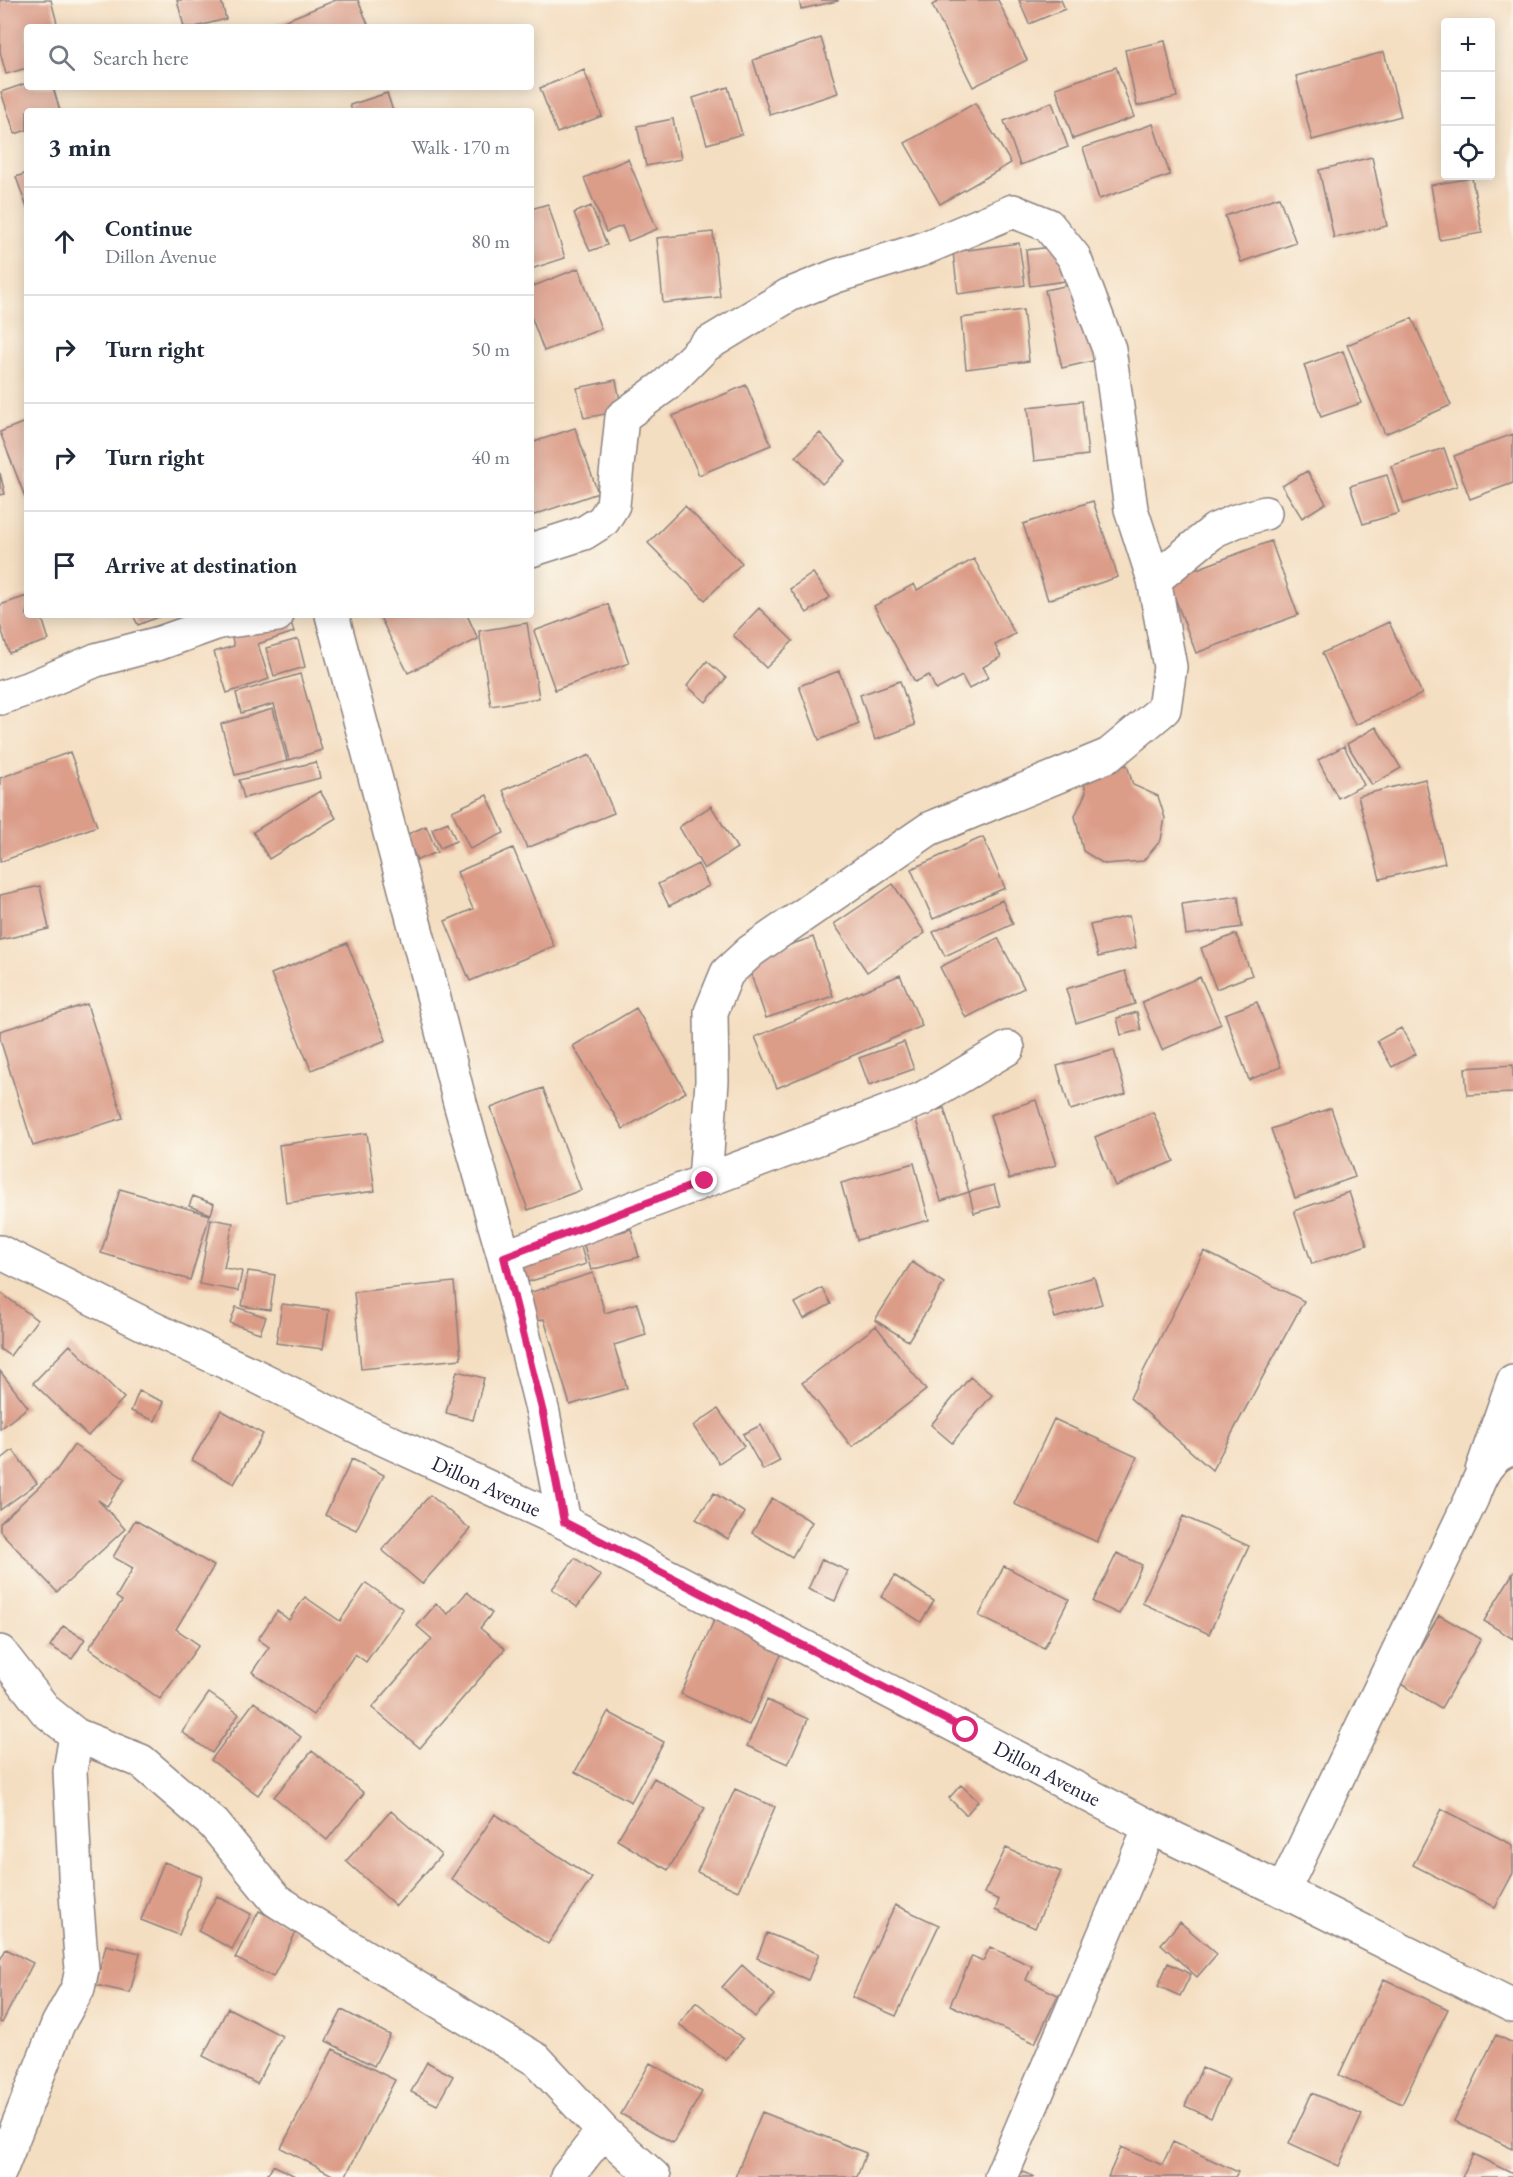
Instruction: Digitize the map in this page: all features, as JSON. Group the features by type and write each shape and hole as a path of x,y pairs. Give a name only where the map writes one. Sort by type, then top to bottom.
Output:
{"street":[{"path":"534,549 584,533 603,520 613,505 622,417 666,385 706,345 789,295 836,276 920,250 1013,211 1048,225 1074,257 1108,349 1131,509 1154,580 1170,667 1164,710 1109,755 929,829 751,951 727,973 711,1012 712,1081 705,1181"},
{"path":"1154,580 1215,530 1265,513"},
{"path":"0,698 33,687 96,660 160,643 219,622 252,618"},
{"path":"333,618 460,1103 504,1257 543,1413 564,1522"},
{"path":"504,1257 922,1099 1008,1048"},
{"name":"Dillon Avenue","path":"0,1252 364,1430 564,1522 1150,1827 1513,2006"},
{"path":"1283,1891 1472,1498 1513,1383"},
{"path":"1480,1475 1496,1456 1513,1449"},
{"path":"0,1652 46,1711 76,1735 141,1761 214,1824 276,1900 357,1952 537,2060 603,2131 654,2177"},
{"path":"0,2171 58,2024 78,1988 82,1969 70,1771 76,1735"},
{"path":"1001,2177 1150,1827"},
{"path":"567,2177 603,2131"}],"building":[{"path":"0,0 51,0 57,24 24,24 24,69 6,74 0,52"},
{"path":"177,0 221,0 226,19 207,24 183,24"},
{"path":"336,0 358,0 368,24 276,24"},
{"path":"799,0 838,0 838,1 801,9"},
{"path":"941,0 998,0 1027,60 973,87 932,5"},
{"path":"1019,0 1061,0 1065,9 1029,24"},
{"path":"821,38 838,93 770,115 753,60"},
{"path":"1165,41 1177,97 1137,106 1125,50"},
{"path":"1384,52 1401,116 1312,140 1296,76"},
{"path":"1116,67 1134,117 1073,139 1056,88"},
{"path":"584,70 602,116 557,133 540,88"},
{"path":"24,84 24,90 54,90 59,108 24,108 24,131 15,134 1,92"},
{"path":"728,87 742,134 707,144 693,98"},
{"path":"387,93 392,108 351,108 350,105"},
{"path":"1052,102 1068,147 1020,165 1004,121"},
{"path":"975,103 1011,163 940,204 905,143"},
{"path":"673,119 681,159 646,166 637,126"},
{"path":"1153,124 1170,175 1099,199 1083,148"},
{"path":"1372,157 1387,226 1334,238 1319,170"},
{"path":"628,159 657,229 628,241 622,226 606,232 584,178"},
{"path":"24,174 24,200 16,177"},
{"path":"1472,180 1482,233 1440,240 1431,185"},
{"path":"1279,197 1296,243 1241,262 1225,216"},
{"path":"548,204 565,258 534,268 534,208"},
{"path":"591,206 607,245 590,251 574,213"},
{"path":"713,232 720,297 663,303 657,238"},
{"path":"1019,243 1025,285 958,294 953,252"},
{"path":"1061,246 1065,281 1030,286 1026,250"},
{"path":"579,268 601,329 544,351 534,324 534,286"},
{"path":"1079,283 1097,360 1062,368 1045,290"},
{"path":"1023,310 1029,361 966,369 961,318"},
{"path":"1412,318 1451,405 1385,434 1347,345"},
{"path":"1343,351 1361,403 1321,417 1304,365"},
{"path":"616,380 622,411 584,418 577,388"},
{"path":"746,385 771,445 699,475 673,416"},
{"path":"1082,401 1088,455 1034,461 1028,407"},
{"path":"24,422 24,494 0,432"},
{"path":"575,428 598,493 534,515 534,442"},
{"path":"820,433 846,461 822,484 796,456"},
{"path":"1513,434 1513,483 1470,499 1454,456"},
{"path":"1444,448 1457,486 1404,504 1391,466"},
{"path":"1307,471 1326,503 1302,518 1282,486"},
{"path":"0,473 5,494 0,495"},
{"path":"1387,475 1399,513 1363,524 1350,486"},
{"path":"1093,501 1118,577 1048,600 1023,524"},
{"path":"685,506 742,563 705,600 648,543"},
{"path":"1271,541 1298,615 1196,653 1168,580"},
{"path":"974,559 1015,634 995,645 1001,657 983,667 989,677 969,689 962,676 936,690 929,675 915,682 874,606 914,584 917,590"},
{"path":"813,573 830,597 807,613 790,589"},
{"path":"24,597 24,618 42,618 49,640 9,653 0,625 0,605"},
{"path":"608,604 629,663 555,690 534,631"},
{"path":"759,608 793,641 766,668 733,635"},
{"path":"134,618 156,618 138,625"},
{"path":"283,618 290,618 294,632 258,644 269,679 227,693 214,652 234,646 231,635"},
{"path":"380,618 468,618 478,639 408,673"},
{"path":"1389,622 1422,694 1355,725 1322,653"},
{"path":"527,623 539,698 491,706 479,631"},
{"path":"298,639 305,667 274,676 266,648"},
{"path":"707,661 726,678 706,702 687,686"},
{"path":"839,671 859,724 819,740 799,686"},
{"path":"300,674 322,750 289,760 274,704 241,713 236,693"},
{"path":"900,681 915,725 875,740 860,695"},
{"path":"273,709 287,761 235,775 221,724"},
{"path":"1376,727 1401,768 1372,785 1347,744"},
{"path":"1344,746 1364,785 1338,798 1318,760"},
{"path":"70,752 97,826 0,862 0,778"},
{"path":"590,755 614,813 527,848 503,790"},
{"path":"316,762 320,778 244,798 239,780"},
{"path":"1127,765 1133,785 1158,796 1165,818 1161,840 1143,861 1104,864 1083,851 1075,816 1086,792 1082,774"},
{"path":"1425,779 1445,863 1380,879 1358,796"},
{"path":"320,791 336,818 269,859 253,832"},
{"path":"487,795 504,833 470,849 452,811"},
{"path":"711,806 737,848 704,869 679,827"},
{"path":"448,822 456,841 440,848 432,829"},
{"path":"426,826 437,852 417,860 406,835"},
{"path":"983,837 1005,888 933,919 911,869"},
{"path":"513,848 554,946 470,981 445,921 473,909 457,872"},
{"path":"698,864 709,886 669,906 658,884"},
{"path":"893,884 925,933 867,972 834,924"},
{"path":"40,886 49,929 0,940 0,895"},
{"path":"1238,896 1242,927 1186,935 1182,904"},
{"path":"1002,900 1013,924 945,956 933,932"},
{"path":"1129,916 1136,948 1098,957 1090,925"},
{"path":"1236,934 1252,975 1216,989 1201,948"},
{"path":"813,937 833,996 766,1018 746,960"},
{"path":"998,938 1024,988 966,1018 940,967"},
{"path":"347,943 386,1040 311,1070 271,974"},
{"path":"1125,971 1135,1004 1076,1023 1066,989"},
{"path":"900,975 922,1026 777,1088 755,1037"},
{"path":"1200,977 1221,1024 1162,1050 1142,1002"},
{"path":"1257,1002 1281,1067 1249,1080 1225,1014"},
{"path":"87,1004 123,1118 33,1146 0,1039 0,1031"},
{"path":"636,1008 686,1092 623,1129 573,1046"},
{"path":"1137,1012 1141,1030 1121,1035 1117,1018"},
{"path":"1401,1028 1416,1054 1392,1067 1377,1041"},
{"path":"904,1042 914,1069 869,1085 859,1058"},
{"path":"1114,1050 1126,1094 1070,1110 1057,1066"},
{"path":"1513,1065 1513,1093 1467,1095 1465,1068"},
{"path":"543,1088 581,1190 528,1210 491,1108"},
{"path":"1036,1100 1056,1165 1009,1179 990,1115"},
{"path":"944,1108 969,1192 941,1201 915,1117"},
{"path":"1331,1108 1355,1177 1295,1198 1271,1129"},
{"path":"1153,1112 1174,1161 1115,1186 1095,1137"},
{"path":"367,1133 375,1191 286,1203 279,1145"},
{"path":"914,1163 929,1220 857,1240 841,1183"},
{"path":"994,1185 1000,1206 974,1213 969,1192"},
{"path":"120,1189 210,1215 190,1280 101,1253"},
{"path":"1349,1192 1367,1245 1312,1264 1294,1211"},
{"path":"193,1196 214,1204 211,1214 189,1206"},
{"path":"211,1219 233,1223 224,1268 242,1271 238,1291 199,1284"},
{"path":"631,1229 639,1257 591,1270 583,1242"},
{"path":"578,1237 586,1264 515,1286 507,1259"},
{"path":"1204,1251 1304,1301 1212,1470 1130,1398"},
{"path":"912,1262 944,1283 908,1341 875,1320"},
{"path":"248,1271 275,1275 270,1310 242,1306"},
{"path":"593,1273 605,1313 637,1303 646,1335 614,1345 627,1388 570,1405 544,1319 528,1324 519,1296"},
{"path":"1094,1277 1102,1304 1055,1318 1047,1291"},
{"path":"454,1282 461,1359 361,1369 354,1292"},
{"path":"822,1288 831,1304 804,1319 795,1303"},
{"path":"0,1292 37,1320 10,1356 0,1349"},
{"path":"282,1304 329,1310 323,1349 276,1343"},
{"path":"236,1307 266,1317 260,1333 230,1323"},
{"path":"876,1326 926,1390 852,1447 802,1383"},
{"path":"70,1345 124,1398 88,1436 33,1383"},
{"path":"0,1371 28,1407 0,1429"},
{"path":"457,1371 484,1378 473,1420 446,1413"},
{"path":"970,1377 992,1395 952,1443 931,1425"},
{"path":"139,1391 164,1402 155,1421 131,1411"},
{"path":"718,1409 744,1446 719,1463 693,1426"},
{"path":"221,1410 263,1434 234,1484 192,1460"},
{"path":"1054,1419 1137,1457 1097,1542 1014,1504"},
{"path":"761,1425 780,1461 763,1470 743,1434"},
{"path":"74,1445 125,1479 107,1506 98,1500 125,1529 57,1592 0,1531 0,1523 56,1471"},
{"path":"13,1450 37,1483 0,1510 0,1460"},
{"path":"352,1459 384,1475 356,1530 325,1515"},
{"path":"714,1493 745,1513 728,1539 696,1519"},
{"path":"430,1495 470,1529 422,1584 382,1550"},
{"path":"772,1498 812,1522 792,1557 752,1533"},
{"path":"1183,1516 1249,1546 1209,1634 1142,1603"},
{"path":"135,1520 214,1566 176,1629 199,1645 160,1699 89,1648 122,1601 116,1597 133,1568 113,1557"},
{"path":"1117,1553 1142,1565 1119,1614 1093,1602"},
{"path":"575,1558 601,1576 577,1607 552,1589"},
{"path":"822,1559 848,1571 835,1601 808,1589"},
{"path":"1004,1566 1069,1599 1044,1648 979,1616"},
{"path":"1513,1573 1513,1639 1484,1621"},
{"path":"895,1576 934,1601 921,1622 881,1597"},
{"path":"366,1583 403,1609 366,1662 355,1654 313,1715 252,1672 269,1647 258,1639 277,1611 289,1620 305,1597 340,1621"},
{"path":"467,1592 492,1613 480,1628 505,1649 420,1748 372,1708 432,1639 417,1626 436,1604 448,1614"},
{"path":"1439,1615 1481,1639 1441,1708 1399,1683"},
{"path":"716,1616 785,1646 749,1725 681,1694"},
{"path":"63,1626 85,1639 72,1659 50,1646"},
{"path":"209,1693 239,1714 212,1753 182,1732"},
{"path":"767,1700 808,1719 788,1764 747,1746"},
{"path":"254,1702 301,1737 258,1795 211,1760"},
{"path":"608,1712 664,1742 631,1802 575,1772"},
{"path":"312,1751 364,1793 327,1840 274,1797"},
{"path":"654,1778 705,1808 668,1870 617,1840"},
{"path":"961,1785 978,1801 966,1815 949,1798"},
{"path":"735,1789 775,1807 738,1891 697,1872"},
{"path":"1442,1809 1513,1845 1513,1873 1495,1907 1413,1865"},
{"path":"391,1811 441,1855 396,1906 346,1861"},
{"path":"495,1814 592,1878 548,1944 451,1879"},
{"path":"1006,1848 1061,1872 1035,1928 995,1910 999,1900 984,1893"},
{"path":"164,1862 202,1877 179,1935 141,1920"},
{"path":"217,1896 251,1914 232,1949 198,1931"},
{"path":"895,1905 939,1925 896,2016 852,1997"},
{"path":"259,1911 297,1930 273,1977 235,1958"},
{"path":"1180,1922 1217,1954 1197,1977 1161,1944"},
{"path":"767,1933 819,1954 808,1980 757,1958"},
{"path":"106,1945 140,1953 130,1993 96,1985"},
{"path":"990,1947 1032,1966 1026,1980 1058,1995 1035,2043 950,2005 972,1956 983,1961"},
{"path":"6,1949 33,1963 2,2023 0,2022 0,1960"},
{"path":"1168,1963 1191,1974 1180,1996 1158,1986"},
{"path":"742,1965 775,1995 755,2017 722,1987"},
{"path":"1384,1979 1448,2009 1402,2104 1339,2075"},
{"path":"696,2002 743,2039 726,2060 679,2024"},
{"path":"228,2008 282,2036 257,2084 203,2056"},
{"path":"342,2010 390,2035 374,2066 326,2041"},
{"path":"1496,2035 1513,2043 1513,2149 1454,2121"},
{"path":"333,2049 395,2080 345,2177 336,2177 281,2148"},
{"path":"427,2062 453,2076 437,2105 411,2092"},
{"path":"650,2063 702,2092 673,2143 621,2114"},
{"path":"1202,2068 1229,2079 1211,2118 1185,2106"},
{"path":"1312,2093 1362,2115 1339,2166 1289,2143"},
{"path":"762,2112 866,2153 857,2177 735,2177"},
{"path":"1173,2142 1238,2172 1235,2177 1108,2177 1121,2147 1162,2165"},
{"path":"1473,2154 1513,2174 1513,2177 1462,2177"},
{"path":"273,2165 297,2177 266,2177"},
{"path":"1017,2169 1035,2177 1013,2177"}],"route":[{"path":"705,1181 504,1257 543,1413 564,1522 966,1730"}]}
